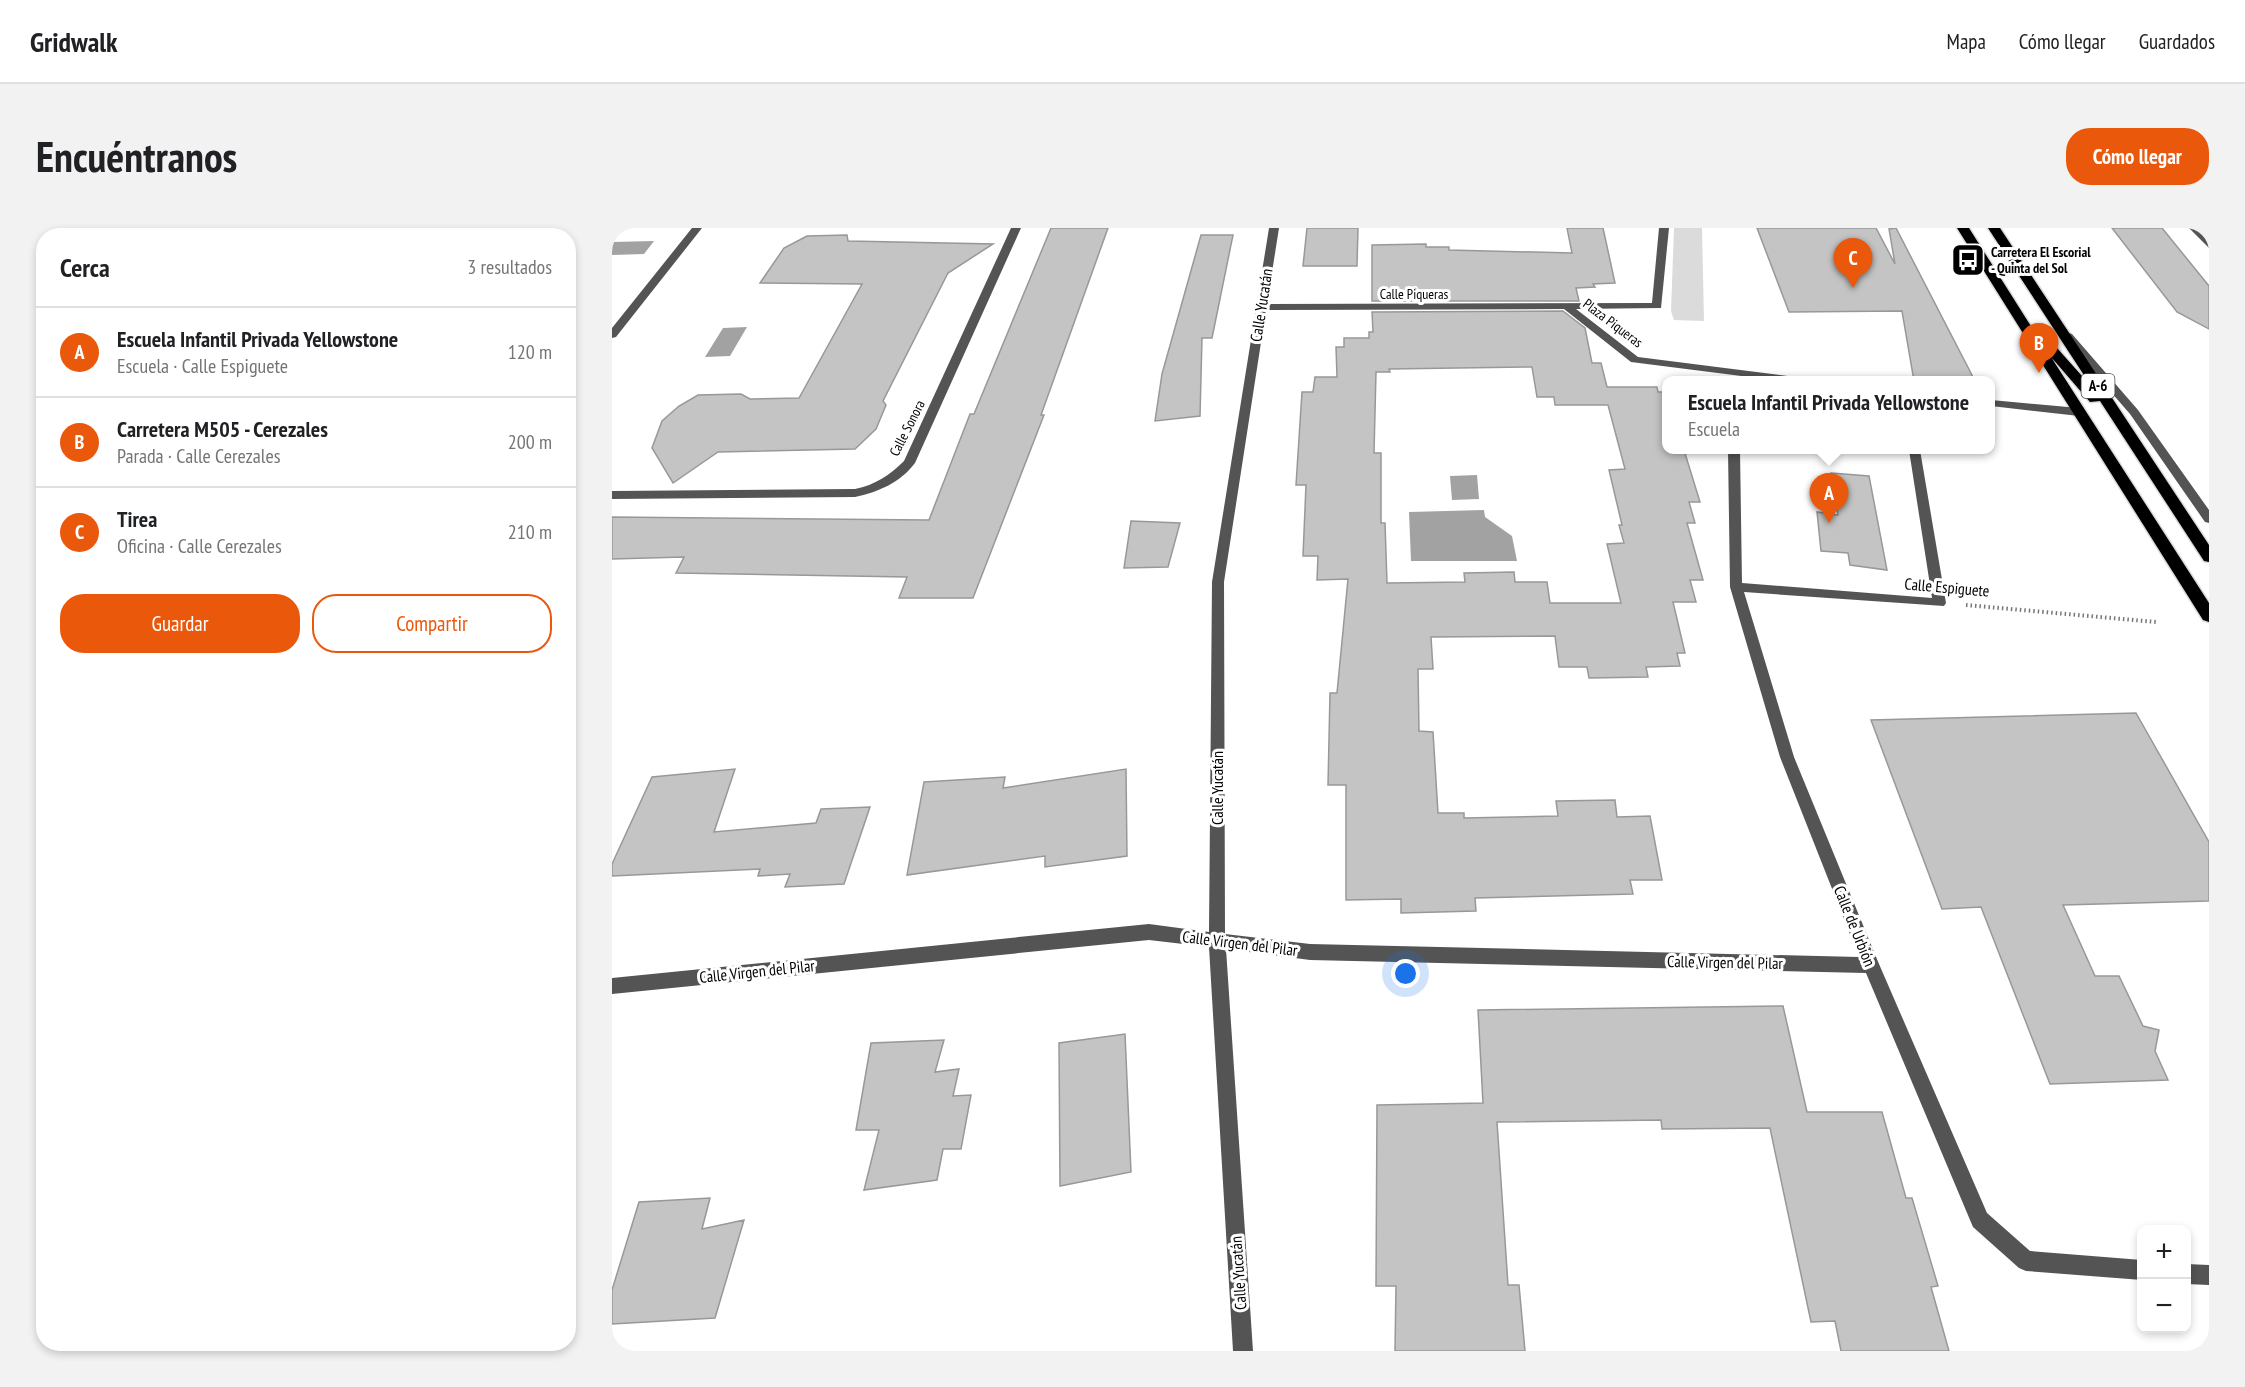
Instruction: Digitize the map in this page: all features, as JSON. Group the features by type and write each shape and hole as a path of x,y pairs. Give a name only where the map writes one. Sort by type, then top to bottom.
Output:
{"highway":[{"path":"1963,228 2209,616"},
{"name":"A-6","path":"1994,228 2062,329 2133,444"},
{"name":"A-6","path":"2009,300 2133,444"},
{"path":"2133,444 2209,557"}],"street":[{"path":"612,335 697,228"},
{"name":"Calle Sonora","path":"612,495 855,494 872,490 892,480 909,463 1016,228"},
{"name":"Calle Yucatán","path":"1243,1351 1217,940 1218,582 1274,228"},
{"name":"Plaza Piqueras","path":"1567,307 1657,306 1664,228"},
{"path":"2194,228 2209,245"},
{"name":"Calle Piqueras","path":"1261,308 1567,307"},
{"name":"Plaza Piqueras","path":"1567,307 1635,360 1727,376"},
{"path":"2062,329 2134,412 2209,519"},
{"path":"1995,403 2079,412"},
{"name":"Calle de Urbión","path":"1734,454 1736,587 1787,757 1871,965 1980,1220 2026,1261 2137,1270"},
{"path":"1916,454 1939,603"},
{"name":"Calle Espiguete","path":"1736,587 1939,603"},
{"name":"Calle Virgen del Pilar","path":"612,986 1149,932 1310,952 1871,965"},
{"path":"2191,1274 2209,1275"}],"path":[{"name":"Calle Espiguete","path":"1939,603 2156,622"}],"shaded area":[{"path":"1674,228 1702,228 1704,321 1674,320 1671,311"},
{"path":"654,241 644,254 612,255 612,242"},
{"path":"747,327 730,356 705,357 723,328"},
{"path":"1477,475 1479,499 1452,500 1450,476"},
{"path":"1484,510 1485,517 1512,536 1517,561 1411,561 1409,512"}],"building":[{"path":"1051,228 1108,228 1041,415 1044,415 973,598 899,598 907,577 676,573 684,557 612,559 612,517 929,520 970,414 974,414"},
{"path":"1307,228 1358,228 1357,266 1303,266"},
{"path":"1567,228 1603,228 1615,283 1593,284 1595,287 1576,288 1579,301 1372,301 1372,245 1426,244 1426,247 1449,247 1449,250 1572,253"},
{"path":"1757,228 1876,228 1895,264 1889,229 1896,228 1972,376 1913,376 1902,311 1789,312"},
{"path":"2112,228 2162,228 2209,286 2209,329 2177,312"},
{"path":"847,235 848,241 993,244 948,273 883,401 886,405 876,429 855,449 718,452 673,483 652,448 662,421 679,406 698,395 741,394 750,399 799,398 862,284 760,283 784,248 807,236"},
{"path":"1201,235 1233,235 1212,338 1202,338 1200,416 1155,421 1162,374"},
{"path":"1563,311 1585,328 1592,363 1601,363 1607,387 1657,387 1658,392 1662,392 1662,454 1685,454 1700,502 1689,502 1695,523 1687,523 1703,580 1690,580 1696,602 1673,602 1685,653 1677,653 1680,666 1646,667 1648,677 1589,678 1587,667 1559,667 1555,636 1431,637 1433,669 1418,669 1419,731 1433,732 1438,813 1464,813 1464,818 1558,816 1556,801 1615,800 1617,817 1650,816 1662,880 1630,880 1633,894 1475,898 1476,911 1401,913 1401,899 1346,900 1346,785 1328,785 1330,693 1337,693 1348,579 1317,580 1318,556 1303,556 1306,485 1296,485 1302,392 1313,392 1315,377 1337,377 1336,347 1344,347 1344,338 1369,338 1369,332 1373,332 1372,312","holes":["1532,367 1537,397 1554,397 1555,405 1608,405 1625,469 1609,470 1624,543 1607,544 1621,603 1550,603 1547,582 1515,582 1514,572 1464,573 1465,582 1387,583 1385,523 1381,523 1381,453 1374,453 1376,372 1390,372 1389,369"]},
{"path":"1831,473 1869,476 1887,570 1850,565 1848,553 1821,551 1817,512 1838,515"},
{"path":"1131,521 1180,523 1168,567 1124,568"},
{"path":"2136,713 2209,842 2209,901 2063,905 2095,976 2119,976 2143,1026 2159,1030 2155,1051 2168,1080 2050,1084 1981,907 1942,909 1871,720"},
{"path":"735,769 714,832 816,823 821,809 870,807 844,884 785,887 790,874 758,876 760,869 612,876 612,864 652,777"},
{"path":"1126,769 1127,856 1045,867 1045,856 907,875 924,782 1005,777 1003,788"},
{"path":"1783,1006 1807,1112 1882,1112 1906,1198 1912,1198 1938,1286 1931,1287 1949,1351 1841,1351 1835,1321 1811,1322 1770,1128 1662,1129 1661,1120 1497,1122 1508,1285 1519,1285 1525,1351 1395,1351 1396,1286 1376,1286 1377,1105 1483,1103 1478,1010"},
{"path":"1125,1034 1131,1172 1060,1186 1059,1043"},
{"path":"944,1040 935,1072 959,1069 953,1096 971,1095 961,1149 943,1149 937,1180 864,1190 879,1130 856,1130 871,1043"},
{"path":"710,1198 702,1229 744,1220 715,1318 612,1324 612,1290 639,1202"}],"place":[{"name":"Carretera El Escorial - Quinta del Sol","path":"1968,260"},
{"name":"Tirea","path":"1853,288"},
{"name":"Carretera M505 - Cerezales","path":"2039,373"},
{"name":"Escuela Infantil Privada Yellowstone","path":"1829,523"}]}
